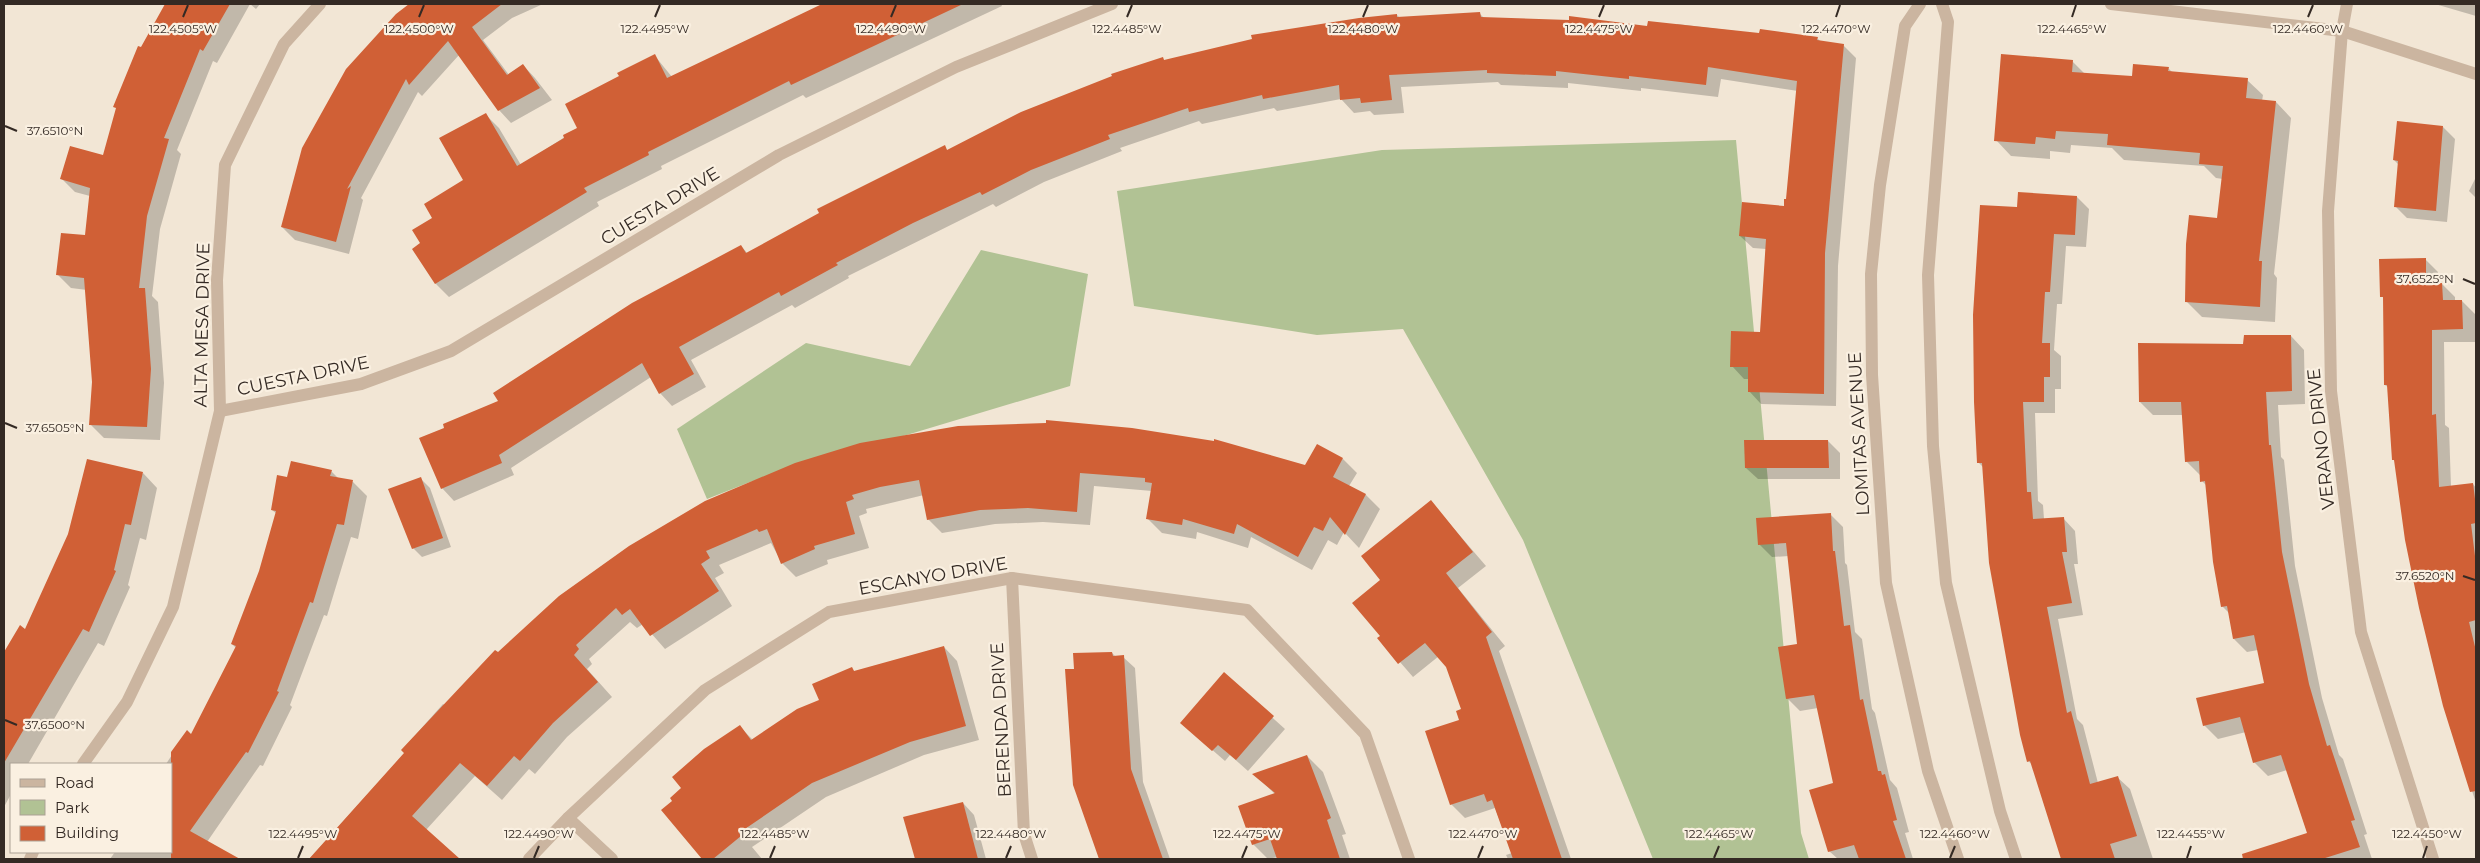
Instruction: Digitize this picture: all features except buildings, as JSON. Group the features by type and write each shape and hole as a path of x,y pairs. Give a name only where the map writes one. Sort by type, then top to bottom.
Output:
{"street":[{"name":"ALTA MESA DRIVE","path":"84,763 127,702 173,607 220,411 217,280 225,165 284,44 320,4"},
{"name":"CUESTA DRIVE","path":"220,411 361,384 451,351 779,155 956,67 1112,4"},
{"name":"LOMITAS AVENUE","path":"1920,4 1905,26 1880,185 1871,274 1872,375 1886,583 1928,770 1958,859"},
{"path":"1942,4 1948,22 1928,275 1933,446 1946,583 2000,811 2016,859"},
{"path":"2111,4 2342,31 2476,74"},
{"name":"VERANO DRIVE","path":"2346,4 2342,31 2328,211 2330,391 2361,632 2433,859"},
{"name":"ESCANYO DRIVE","path":"530,859 568,818 705,690 829,612 1012,578 1247,610 1365,734 1409,859"},
{"name":"BERENDA DRIVE","path":"1012,578 1024,834 1032,859"},
{"path":"568,818 612,859"}],"green space":[{"path":"1736,140 1801,833 1809,859 1653,859 1523,540 1403,329 1317,335 1134,306 1117,191 1382,150"},
{"path":"981,250 1088,274 1070,386 750,482 707,499 677,429 806,343 910,366"}]}
